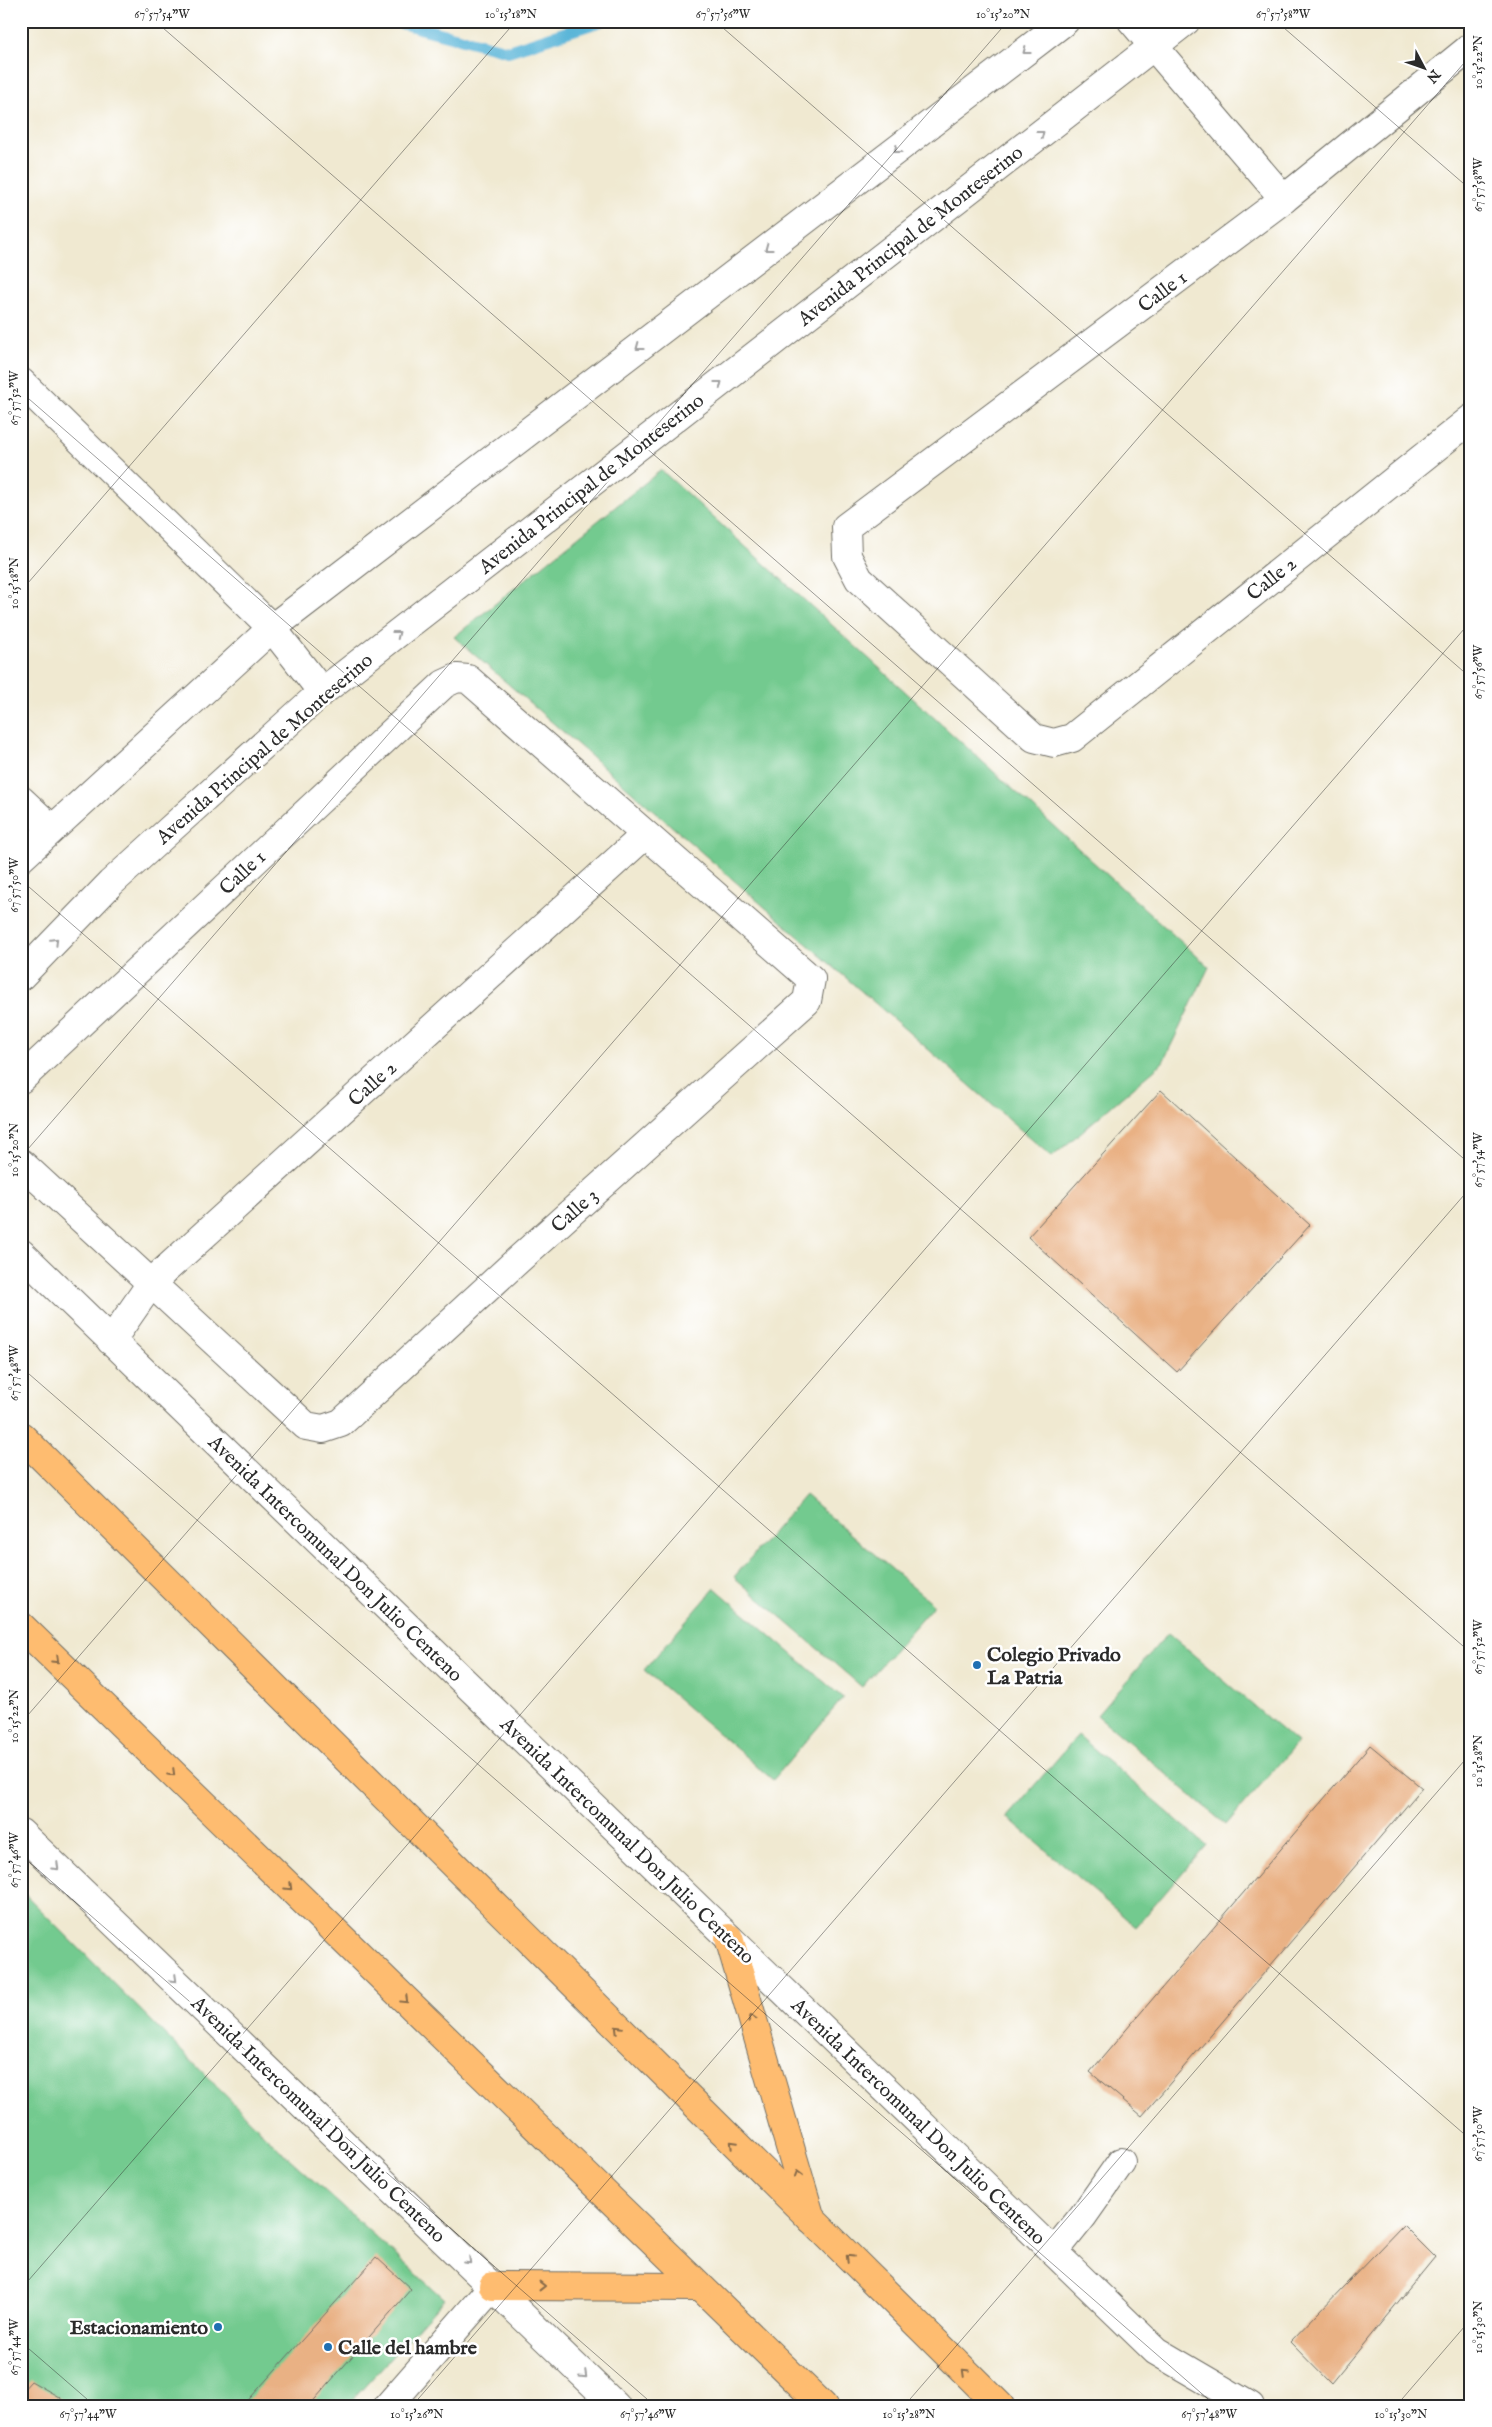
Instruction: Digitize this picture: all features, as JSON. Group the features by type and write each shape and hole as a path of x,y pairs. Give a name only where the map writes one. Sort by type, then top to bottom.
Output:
{"main road":[{"path":"21,1436 811,2221 1000,2406"},
{"path":"21,1626 698,2287 823,2406"},
{"path":"729,1938 811,2221"},
{"path":"494,2286 698,2287"}],"street":[{"path":"21,858 51,828 272,628 1065,21"},
{"path":"1132,21 1284,199"},
{"name":"Avenida Principal de Monteserino","path":"21,976 111,882 322,692 1186,21"},
{"name":"Calle 1","path":"1072,738 1054,743 1034,738 859,579 847,556 846,527 1284,199 1471,46"},
{"path":"21,382 272,628 322,692"},
{"name":"Calle 2","path":"1072,738 1471,418"},
{"name":"Calle 1","path":"21,1079 444,684 457,678 468,679 645,836"},
{"path":"21,800 51,828"},
{"name":"Calle 2","path":"112,1341 152,1282 645,836"},
{"name":"Calle 3","path":"152,1282 306,1426 323,1429 341,1423 518,1260 807,1001 811,979 645,836"},
{"path":"21,1163 152,1282"},
{"name":"Avenida Intercomunal Don Julio Centeno","path":"21,1253 1156,2351 1250,2406"},
{"name":"Avenida Intercomunal Don Julio Centeno","path":"21,1833 494,2286 616,2406"},
{"path":"1054,2252 1083,2216 1120,2162"},
{"path":"388,2406 494,2286"}],"green space":[{"path":"661,470 1209,967 1163,1062 1052,1157 454,637"},
{"path":"805,1495 934,1605 862,1687 734,1577"},
{"path":"715,1588 843,1698 773,1780 644,1670"},
{"path":"1168,1633 1297,1743 1226,1825 1097,1715"},
{"path":"1078,1735 1206,1845 1136,1927 1007,1817"},
{"path":"21,1890 280,2150 444,2299 347,2406 21,2406"}],"building":[{"path":"1161,1090 1310,1225 1177,1372 1028,1237"},
{"path":"1370,1745 1422,1788 1142,2116 1090,2072"},
{"path":"1403,2225 1435,2257 1331,2384 1290,2342"},
{"name":"Calle del hambre","path":"376,2257 411,2289 309,2406 243,2406"},
{"path":"31,2381 59,2397 69,2406 21,2406 21,2392"}],"waterway":[{"path":"393,21 508,51 601,21"}],"place":[{"name":"Colegio Privado La Patria","path":"977,1665"},
{"name":"Estacionamiento","path":"218,2327"},
{"name":"Calle del hambre","path":"328,2347"}]}
